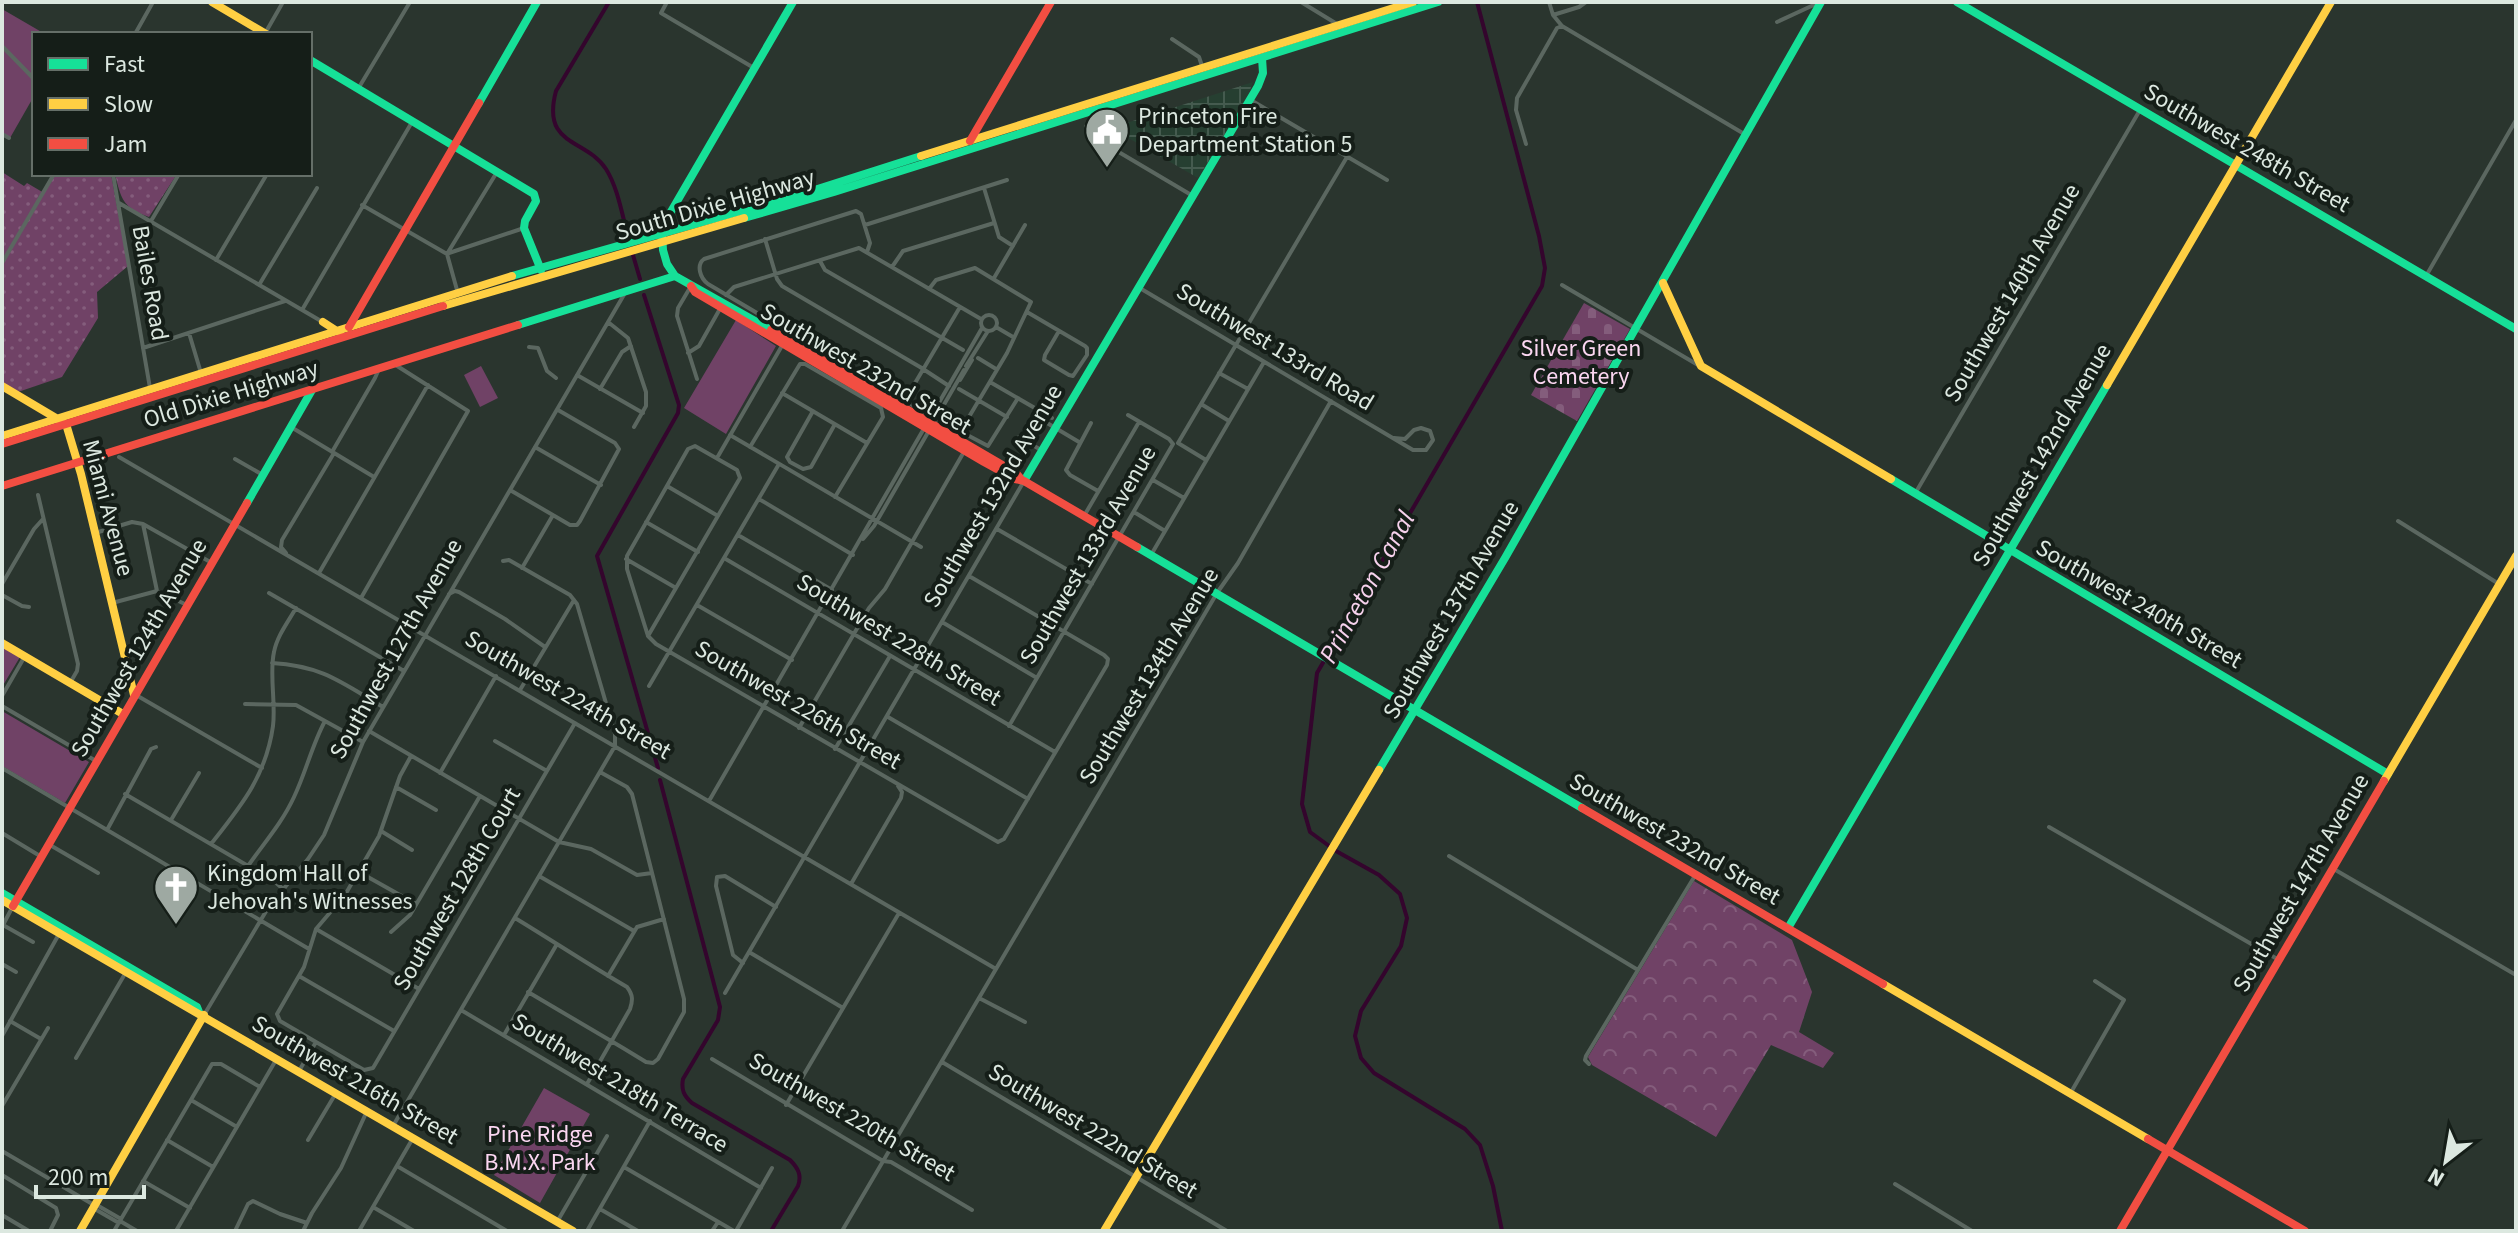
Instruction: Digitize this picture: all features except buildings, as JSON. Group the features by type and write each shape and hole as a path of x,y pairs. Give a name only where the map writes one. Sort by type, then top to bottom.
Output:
{"main road":[{"path":"212,2 261,32"},
{"path":"323,322 347,332 537,2"},
{"path":"675,276 668,267 661,238 671,211 793,2"},
{"path":"970,145 1051,2"},
{"name":"South Dixie Highway","path":"542,271 606,257 886,168 1262,58 1413,2"},
{"path":"1373,23 1384,15 1424,2"},
{"name":"South Dixie Highway","path":"3,441 46,422 63,421 105,404 212,378 542,271 834,192 1306,36 1373,23 1438,2"},
{"name":"Southwest 137th Avenue","path":"1104,1231 1416,709 1663,283 1821,2"},
{"name":"Southwest 248th Street","path":"1957,2 2516,329"},
{"name":"Southwest 142nd Avenue","path":"1788,928 2331,2"},
{"path":"1203,68 1252,56 1262,58 1268,52 1306,36"},
{"name":"Southwest 132nd Avenue","path":"1024,481 1053,423 1261,79 1262,58"},
{"path":"312,61 536,197 524,228 542,271"},
{"path":"834,192 846,184 879,174 886,168"},
{"name":"Southwest 232nd Street","path":"675,276 695,292 724,301 785,341 1016,473 1024,481 1119,537 2305,1231"},
{"name":"Old Dixie Highway","path":"2,486 117,453 675,276"},
{"path":"1663,283 1701,366"},
{"name":"South Dixie Highway","path":"3,441 268,352 323,335 347,332 401,311 459,296"},
{"path":"323,322 326,328 323,335"},
{"path":"212,378 222,371 263,358 268,352"},
{"name":"Southwest 240th Street","path":"1701,366 2388,774"},
{"path":"2,386 63,421"},
{"name":"Southwest 124th Avenue","path":"14,904 312,390"},
{"path":"46,422 48,411"},
{"name":"Miami Avenue","path":"63,421 78,463 134,695"},
{"name":"Southwest 232nd Street","path":"930,423 965,450 1015,479 1024,481"},
{"name":"Southwest 147th Avenue","path":"2120,1231 2516,556"},
{"path":"2,643 123,714"},
{"name":"Southwest 216th Street","path":"2,893 14,904"},
{"name":"Southwest 216th Street","path":"2,900 197,1007 202,1014"},
{"name":"Southwest 216th Street","path":"61,931 126,972 573,1231"},
{"name":"Southwest 127th Avenue","path":"80,1231 202,1014"}],"street":[{"path":"136,32 153,2"},
{"path":"264,32 283,2"},
{"path":"358,89 410,2"},
{"path":"667,2 661,13 754,68"},
{"path":"1549,2 1553,15 1562,26 1747,135"},
{"path":"1553,15 1586,2"},
{"path":"1777,22 1821,2"},
{"path":"1304,3 1344,28"},
{"path":"1526,144 1516,110 1517,98 1557,28 1562,26"},
{"path":"1172,39 1199,57 1203,68"},
{"path":"2,46 32,77"},
{"path":"1249,99 1387,180"},
{"name":"Southwest 140th Avenue","path":"1915,495 2140,109"},
{"path":"2426,276 2516,120"},
{"path":"302,310 412,121"},
{"path":"1086,126 1095,138 1193,196"},
{"path":"2,134 9,138"},
{"path":"1235,345 1347,157"},
{"path":"447,254 497,172"},
{"path":"2,263 53,176"},
{"name":"Bailes Road","path":"113,176 151,393"},
{"path":"151,221 178,176"},
{"path":"216,260 266,176"},
{"path":"865,225 1007,180"},
{"path":"259,285 317,188"},
{"path":"984,188 1001,239 1013,246"},
{"path":"119,203 323,322"},
{"path":"362,205 447,254 459,296"},
{"path":"864,250 870,243 859,212 707,257 700,263 704,281 724,301 905,400 930,423 960,432 988,446 1018,398"},
{"path":"892,267 903,251 994,223"},
{"path":"994,278 1025,225"},
{"path":"447,254 463,246 524,228"},
{"path":"457,239 463,246"},
{"path":"765,239 783,287 949,386"},
{"path":"688,353 696,350 732,287 856,248 864,250 981,319 985,330 976,356 930,423"},
{"path":"820,260 825,270 963,350"},
{"path":"929,289 936,280 973,268 1030,300 1031,305 960,432"},
{"path":"1562,285 1701,366"},
{"path":"691,286 677,312 697,379"},
{"name":"Southwest 133rd Road","path":"1138,287 1413,450 1421,452 1430,447 1433,440 1430,431 1421,428 1414,430 1407,438 1394,438"},
{"name":"Southwest 127th Avenue","path":"202,1014 261,920 328,828 369,731 626,291"},
{"path":"143,348 286,301"},
{"path":"905,400 960,307"},
{"path":"1027,312 1086,347 1088,352 1075,375 1070,376 1046,362 1044,357 1059,331"},
{"path":"981,319 988,315 994,317 996,327"},
{"path":"608,322 624,333 644,387 646,403 634,427"},
{"path":"958,381 985,330 996,327 1013,337"},
{"path":"189,333 201,374"},
{"path":"717,458 785,341"},
{"name":"Southwest 133rd Avenue","path":"1009,726 1235,345"},
{"path":"529,347 535,346 540,350 547,371 556,378"},
{"path":"600,389 622,352 631,346"},
{"path":"976,356 997,369"},
{"path":"709,801 949,386 976,356"},
{"path":"1151,555 1264,362"},
{"path":"750,447 801,363 883,412 835,497"},
{"path":"361,598 468,411 394,364"},
{"path":"287,555 281,542 379,369"},
{"path":"1219,373 1248,389"},
{"path":"577,375 643,413"},
{"path":"990,382 1036,409 1080,442"},
{"path":"319,573 428,385"},
{"path":"959,389 1007,417"},
{"path":"782,393 867,443"},
{"name":"Southwest 134th Avenue","path":"979,998 1331,401"},
{"path":"1201,404 1229,421"},
{"path":"510,490 570,525 577,525 618,456 619,448 557,409"},
{"path":"1036,409 1037,417 1053,423"},
{"path":"813,411 787,457 790,462 807,469 811,467 835,424"},
{"path":"1128,415 1206,460"},
{"path":"1084,516 1139,422"},
{"path":"1091,423 1066,470 1098,491"},
{"path":"291,427 374,477"},
{"path":"730,435 921,547"},
{"path":"1019,437 1041,450"},
{"path":"692,446 697,446 740,474 739,480 648,636 626,559 692,446"},
{"path":"535,447 601,485"},
{"path":"799,728 965,450"},
{"name":"Southwest 224th Street","path":"117,453 996,969"},
{"path":"235,459 263,475"},
{"path":"649,686 779,464"},
{"path":"1153,480 1184,498"},
{"name":"Southwest 132nd Avenue","path":"725,993 1024,481"},
{"path":"667,486 718,516"},
{"path":"38,495 78,664 70,683"},
{"path":"758,499 853,555"},
{"path":"1134,512 1165,531"},
{"path":"522,568 553,515"},
{"path":"2,584 43,519"},
{"path":"2398,521 2499,584"},
{"path":"95,533 132,522 143,524 212,563"},
{"path":"646,522 698,552"},
{"path":"143,524 157,591"},
{"path":"997,529 1092,584"},
{"path":"738,535 832,590"},
{"name":"Southwest 228th Street","path":"724,558 1055,752"},
{"path":"626,559 676,588"},
{"path":"393,1126 615,746 615,734 574,600 509,560 503,561"},
{"path":"629,575 639,566"},
{"path":"887,717 1028,799 1107,665 1108,659 969,576"},
{"path":"112,603 157,591 187,605"},
{"path":"447,596 451,592 459,592 545,647"},
{"path":"269,593 404,671"},
{"path":"2,595 29,607"},
{"path":"520,690 574,600"},
{"path":"697,605 792,660"},
{"path":"211,844 245,802 262,768 269,746 275,705 272,663 276,643 296,608"},
{"path":"642,621 655,623"},
{"path":"942,622 1037,678"},
{"name":"Southwest 226th Street","path":"648,636 764,708 992,840 1000,842 1028,799"},
{"path":"2,696 25,656"},
{"path":"835,749 890,656"},
{"path":"272,663 294,664 320,671 383,707"},
{"path":"440,773 496,676"},
{"path":"134,695 262,768"},
{"path":"245,704 296,705 363,742"},
{"path":"2,706 96,761"},
{"path":"248,866 291,804 325,721"},
{"name":"Southwest 128th Court","path":"316,1042 367,1070 373,1068 575,723"},
{"path":"369,731 559,842 591,849 637,875 652,873"},
{"path":"495,741 547,771"},
{"path":"107,830 151,749 156,747"},
{"path":"299,1071 316,1042 280,1021 277,1014 299,976 316,929 339,903 381,831 396,787 411,756"},
{"path":"2,768 309,949"},
{"path":"528,992 646,1062 653,1063 679,1024 685,1006 630,790 600,772"},
{"path":"171,820 199,773"},
{"path":"851,884 901,798 902,792 897,785"},
{"path":"396,787 436,810"},
{"path":"125,794 283,889"},
{"path":"391,932 405,922 480,796"},
{"path":"2049,827 2279,961"},
{"path":"381,831 412,850"},
{"path":"2,833 40,856"},
{"path":"48,843 98,873"},
{"path":"1449,856 1638,970"},
{"path":"2332,868 2516,975"},
{"path":"358,872 416,904"},
{"path":"1589,1064 1586,1056 1696,874"},
{"path":"539,876 634,931"},
{"path":"743,963 733,955 716,886 717,877 725,876 776,907"},
{"name":"Southwest 124th Avenue","path":"2,926 14,904"},
{"path":"786,1105 899,913"},
{"path":"515,918 627,987 631,993 632,1003 587,1084"},
{"path":"608,976 637,927 664,919"},
{"path":"2,926 33,942"},
{"path":"316,929 419,989"},
{"path":"2,1036 61,931"},
{"path":"504,1035 557,943"},
{"path":"749,952 844,1008"},
{"path":"2,964 16,972"},
{"path":"76,1058 126,972"},
{"path":"299,976 394,1031"},
{"path":"2070,1094 2124,1000 2095,981"},
{"path":"842,1231 979,998 1025,1022"},
{"name":"Southwest 218th Terrace","path":"461,1010 761,1188"},
{"path":"10,1021 41,1039"},
{"path":"2,1106 48,1028"},
{"path":"176,1231 278,1058"},
{"name":"Southwest 220th Street","path":"712,1059 786,1105 972,1210"},
{"name":"Southwest 222nd Street","path":"942,1062 1227,1231"},
{"path":"114,1231 214,1063 260,1087"},
{"path":"308,1140 336,1093"},
{"path":"191,1100 237,1127"},
{"path":"303,1231 341,1168 367,1111"},
{"path":"587,1231 650,1121"},
{"path":"557,1222 607,1136"},
{"path":"359,1231 413,1138"},
{"path":"167,1140 213,1167"},
{"path":"2,1151 137,1231"},
{"path":"397,1166 507,1231"},
{"path":"624,1167 735,1231 772,1168"},
{"path":"2,1175 53,1205 58,1212 50,1231"},
{"path":"143,1181 190,1208"},
{"path":"1895,1184 1972,1231"},
{"path":"235,1231 251,1201 307,1223"},
{"path":"373,1207 414,1231"},
{"path":"600,1209 638,1231"},
{"path":"2,1215 29,1231"},
{"path":"712,1231 718,1222"}],"shaded area":[{"path":"1253,82 1247,98 1198,178 1111,128"}],"green space":[{"path":"2,9 42,32 32,32 32,100 10,138 2,134"},
{"path":"2,172 24,186 27,183 44,193 54,176 111,176 128,266 97,292 98,318 62,377 18,392 2,383"},
{"path":"116,176 176,176 149,217 128,206"},
{"name":"Silver Green Cemetery","path":"1584,303 1630,329 1577,421 1531,395"},
{"path":"736,320 776,346 726,434 684,408"},
{"path":"481,366 498,398 480,407 464,375"},
{"path":"2,647 20,657 2,687"},
{"path":"2,711 89,762 65,803 2,766"},
{"path":"1694,881 1792,940 1812,992 1799,1032 1834,1053 1823,1068 1771,1045 1716,1137 1592,1065 1588,1057"},
{"name":"Pine Ridge B.M.X. Park","path":"544,1088 590,1114 540,1203 494,1175"}],"waterway":[{"name":"Princeton Canal","path":"609,2 556,91 553,109 560,132 606,169 617,193 628,236"},
{"name":"Princeton Canal","path":"1477,2 1539,236 1545,268 1542,286 1317,673 1302,804 1310,832 1379,875 1400,894 1407,918 1401,946 1361,1011 1355,1036 1361,1058 1374,1073 1465,1129 1480,1145 1493,1186 1502,1231"},
{"name":"Princeton Canal","path":"633,255 640,279"},
{"path":"644,295 679,405 678,413 597,556 658,768"},
{"path":"660,780 720,1007 718,1020 683,1079 683,1090 692,1103 790,1160 797,1169 800,1178 798,1186 771,1231"}],"traffic: fast":[{"path":"479,103 537,2"},
{"path":"771,330 675,276 667,264 662,234 665,222 793,2"},
{"path":"744,218 1438,2"},
{"path":"1379,770 1505,558 1821,2"},
{"path":"1957,2 2516,329"},
{"path":"1024,481 1258,86 1263,73 1262,58"},
{"path":"312,61 534,194 536,201 524,228 541,270"},
{"path":"512,276 805,193 921,156"},
{"path":"518,325 675,276"},
{"path":"1788,928 2107,385"},
{"path":"247,503 312,390"},
{"path":"1891,479 2388,774"},
{"path":"1137,547 1582,808"},
{"path":"2,893 197,1007 199,1012"}],"traffic: slow":[{"path":"212,2 263,32"},
{"path":"921,156 1413,2"},
{"path":"2107,385 2331,2"},
{"path":"443,306 744,218"},
{"path":"2,436 512,276"},
{"path":"1663,283 1701,366 1891,479"},
{"path":"323,322 340,333"},
{"path":"2,386 66,424 134,695"},
{"path":"2384,781 2516,556"},
{"path":"2,643 123,714"},
{"path":"1104,1231 1379,770"},
{"path":"2,900 573,1231"},
{"path":"1883,984 2148,1139"},
{"path":"80,1231 204,1015"}],"traffic: jam":[{"path":"970,141 1051,2"},
{"path":"349,327 479,103"},
{"path":"691,286 695,292 984,462 1024,481 1137,547"},
{"path":"2,444 443,306"},
{"path":"2,486 518,325"},
{"path":"771,330 1016,473 1022,480"},
{"path":"13,906 247,503"},
{"path":"2120,1231 2384,781"},
{"path":"1582,808 1883,984"},
{"path":"2148,1139 2305,1231"}],"place":[{"name":"Princeton Fire Department Station 5","path":"1107,169"},
{"name":"Kingdom Hall of Jehovah's Witnesses","path":"176,926"}]}
